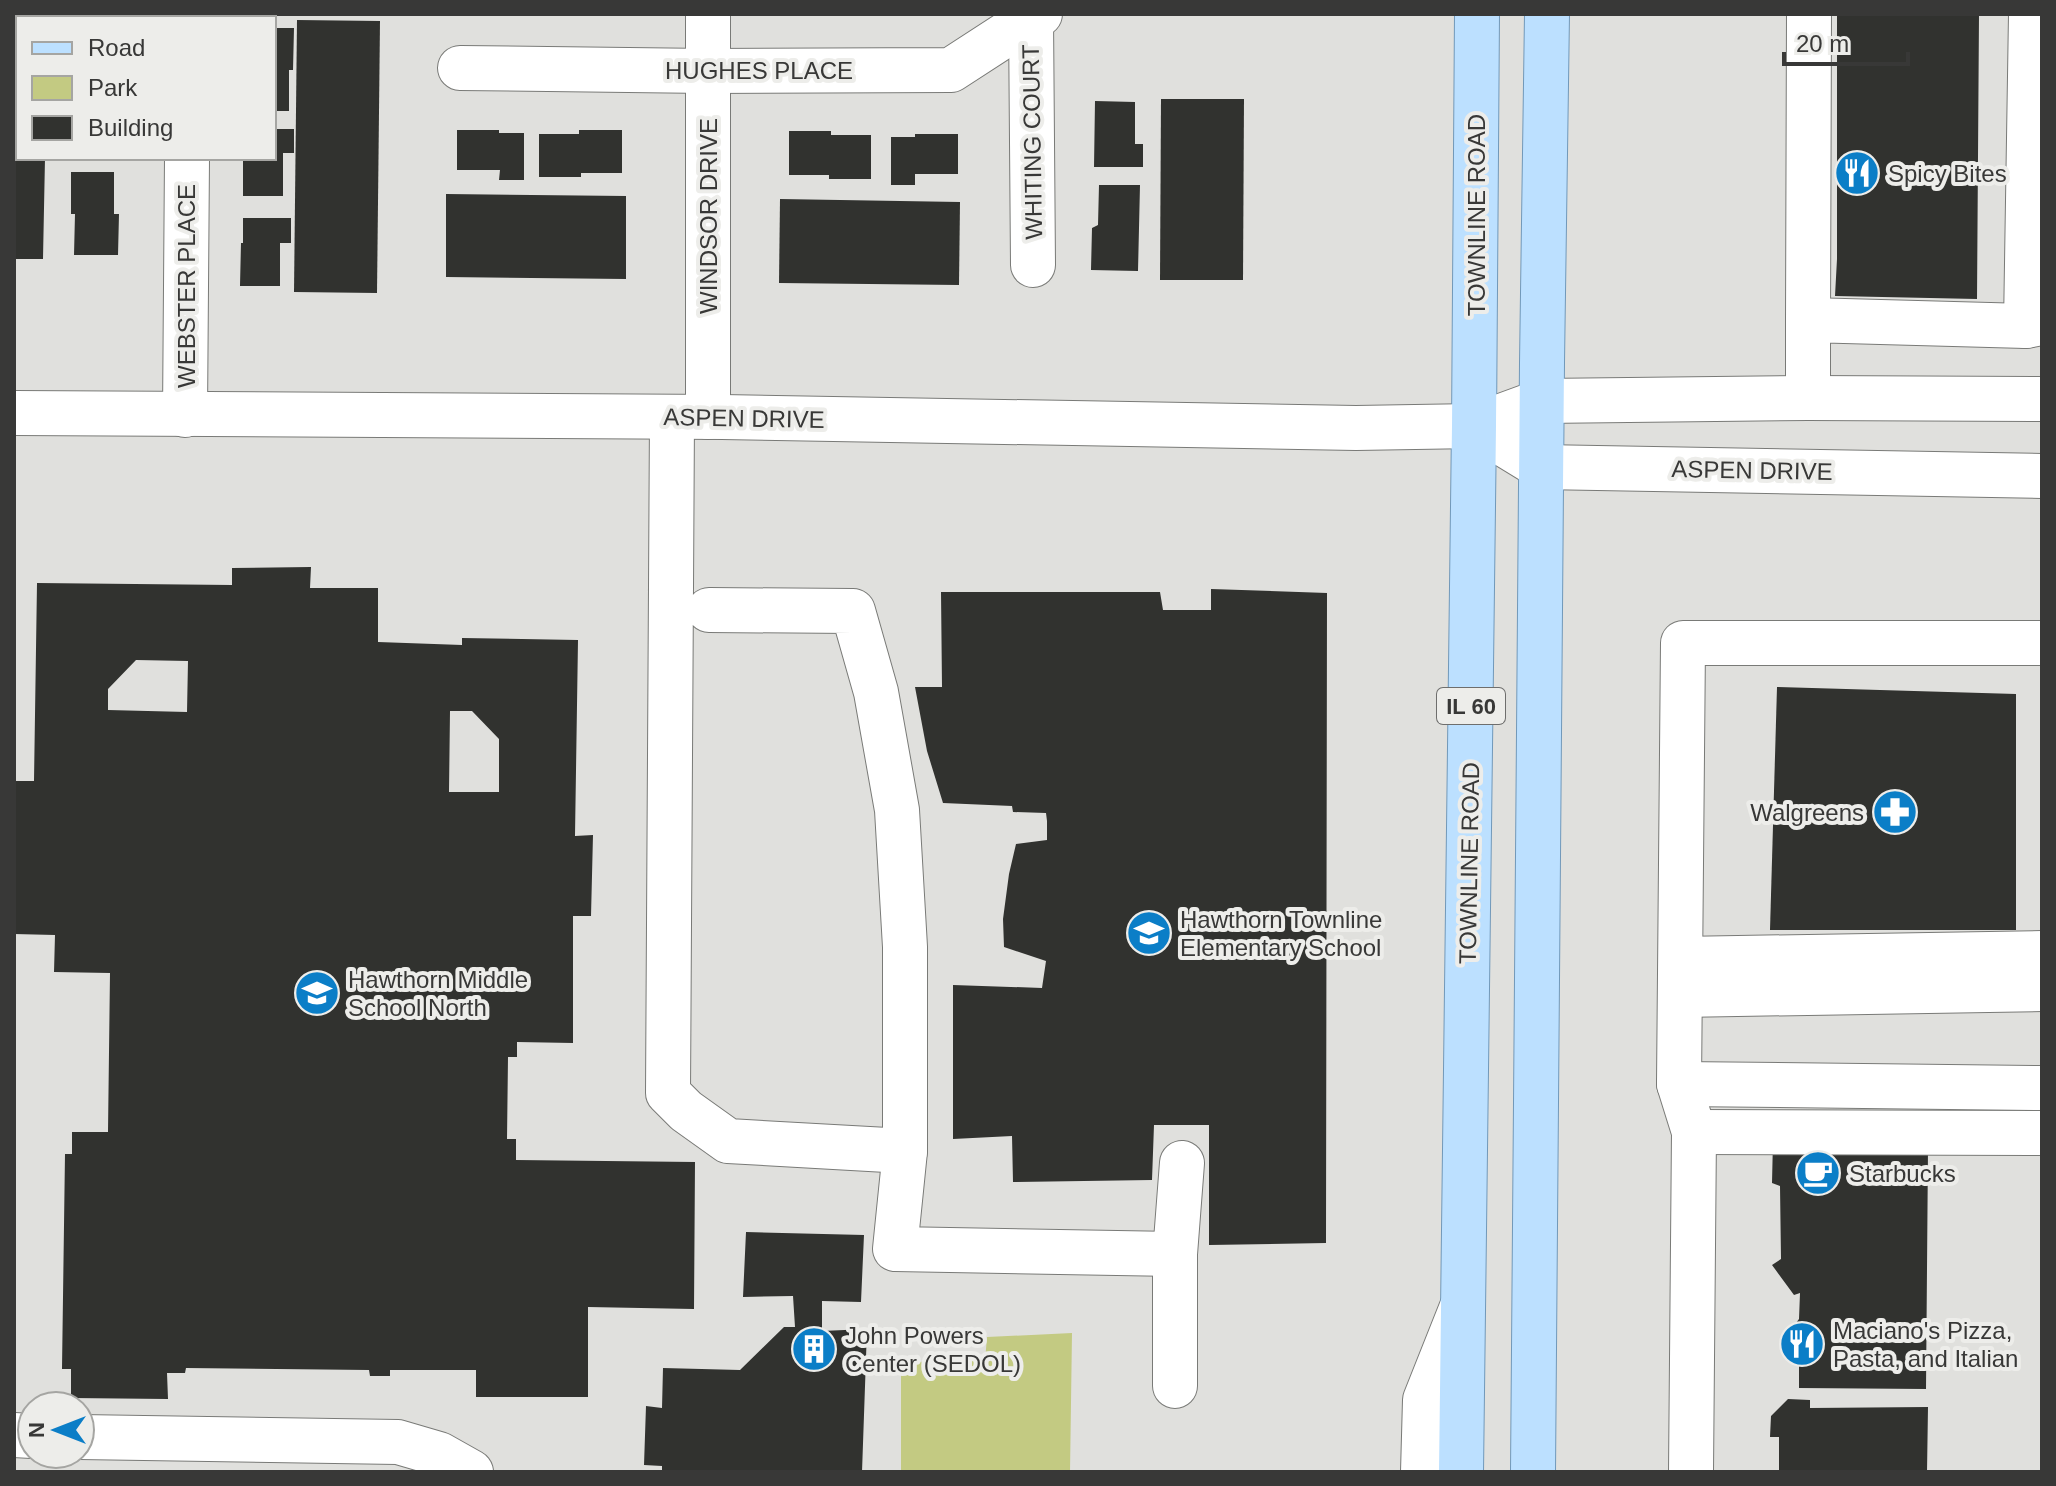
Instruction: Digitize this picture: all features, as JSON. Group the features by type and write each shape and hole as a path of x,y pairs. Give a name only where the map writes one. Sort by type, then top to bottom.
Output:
{"main road":[{"name":"TOWNLINE ROAD","path":"1461,1472 1477,14"},
{"name":"IL 60","path":"1533,1472 1547,14"}],"street":[{"name":"WINDSOR DRIVE","path":"708,14 708,71 690,417 668,1093 686,1111 728,1141 905,1151"},
{"path":"1808,398 1809,14"},
{"path":"1808,320 2034,325 2031,14"},
{"name":"HUGHES PLACE","path":"460,68 951,70 1036,16"},
{"name":"WHITING COURT","path":"1033,265 1036,16"},
{"name":"WEBSTER PLACE","path":"185,415 187,160"},
{"name":"ASPEN DRIVE","path":"14,413 690,417 1356,428 1474,426 1542,401 2042,399"},
{"path":"1474,426 1541,467"},
{"name":"ASPEN DRIVE","path":"1541,467 2042,476"},
{"path":"709,610 853,611 876,692 898,825 905,947 905,1151 895,1249 1175,1254"},
{"path":"1691,1472 1694,1132 1679,1084 1683,643 2042,643"},
{"path":"1680,977 2042,953"},
{"path":"1680,977 2042,989"},
{"path":"1679,1084 2042,1088"},
{"path":"1694,1132 2042,1133"},
{"path":"1175,1386 1175,1254 1182,1163"},
{"path":"1423,1472 1425,1400 1463,1304"},
{"path":"96,1437 398,1442 439,1454 471,1472"}],"green space":[{"path":"1072,1333 1070,1472 901,1472 901,1362 985,1361 987,1337"}],"building":[{"path":"14,14 59,14 16,16 14,41"},
{"path":"77,14 121,14 121,16"},
{"path":"1837,14 1979,14 1977,299 1835,296"},
{"path":"297,20 380,21 377,293 294,292"},
{"path":"276,28 294,28 293,70 289,70 289,111 276,111"},
{"path":"16,86 16,160 45,160 43,259 14,259"},
{"path":"1161,99 1244,99 1243,280 1160,280"},
{"path":"1095,101 1135,102 1135,144 1143,144 1143,167 1094,167"},
{"path":"276,129 294,129 294,153 283,153 283,196 243,196 243,160 276,160"},
{"path":"457,130 524,133 524,180 499,180 500,170 457,170"},
{"path":"579,130 622,130 622,173 539,177 539,134 579,134"},
{"path":"789,131 871,135 871,179 789,175"},
{"path":"915,134 958,134 958,174 915,174 915,185 891,185 891,137 915,137"},
{"path":"71,172 114,172 114,214 119,214 118,255 74,255 75,214 71,214"},
{"path":"1099,185 1140,185 1138,271 1091,270 1092,228 1098,225"},
{"path":"446,194 626,196 626,279 446,277"},
{"path":"780,199 960,202 959,285 779,283"},
{"path":"243,218 291,218 291,243 280,243 280,286 240,286"},
{"name":"Hawthorn Middle School North","path":"311,567 310,588 378,588 378,642 462,645 462,638 578,640 575,836 593,835 591,916 573,916 573,1043 517,1042 517,1057 508,1057 507,1139 516,1139 516,1160 695,1162 694,1309 588,1307 588,1397 476,1397 476,1370 390,1370 390,1376 370,1376 369,1370 186,1368 185,1373 167,1373 168,1399 96,1398 96,1390 71,1390 71,1369 62,1369 65,1154 72,1154 72,1132 108,1132 110,973 54,972 55,935 14,934 14,781 34,781 37,583 232,585 232,568","holes":["136,660 188,661 187,712 108,710 108,689","450,711 472,711 499,739 499,792 449,792"]},
{"path":"1211,589 1327,593 1326,1243 1209,1245 1209,1125 1154,1125 1152,1180 1013,1182 1012,1136 953,1139 953,985 1042,988 1046,961 1004,947 1003,919 1016,844 1047,840 1047,821 1046,813 1013,812 1012,806 943,803 927,751 915,687 942,687 941,592 1160,592 1163,610 1211,610"},
{"name":"Walgreens","path":"1777,687 2016,694 2016,930 1770,930"},
{"path":"1773,1140 1928,1148 1926,1389 1799,1388 1799,1355 1795,1354 1800,1293 1794,1295 1772,1265 1781,1259 1780,1186 1772,1183"},
{"name":"John Powers Center (SEDOL)","path":"746,1232 864,1235 861,1302 822,1301 822,1331 867,1329 862,1472 662,1472 662,1466 644,1465 646,1406 662,1408 663,1368 740,1370 784,1327 795,1327 793,1296 743,1297"},
{"path":"1788,1399 1810,1400 1810,1408 1928,1407 1927,1472 1779,1472 1779,1437 1770,1437 1771,1416"}],"place":[{"name":"Spicy Bites","path":"1857,173"},
{"name":"Walgreens","path":"1895,812"},
{"name":"Hawthorn Townline Elementary School","path":"1149,933"},
{"name":"Hawthorn Middle School North","path":"317,993"},
{"name":"Starbucks","path":"1818,1173"},
{"name":"Maciano's Pizza, Pasta, and Italian","path":"1802,1344"},
{"name":"John Powers Center (SEDOL)","path":"814,1349"}]}
